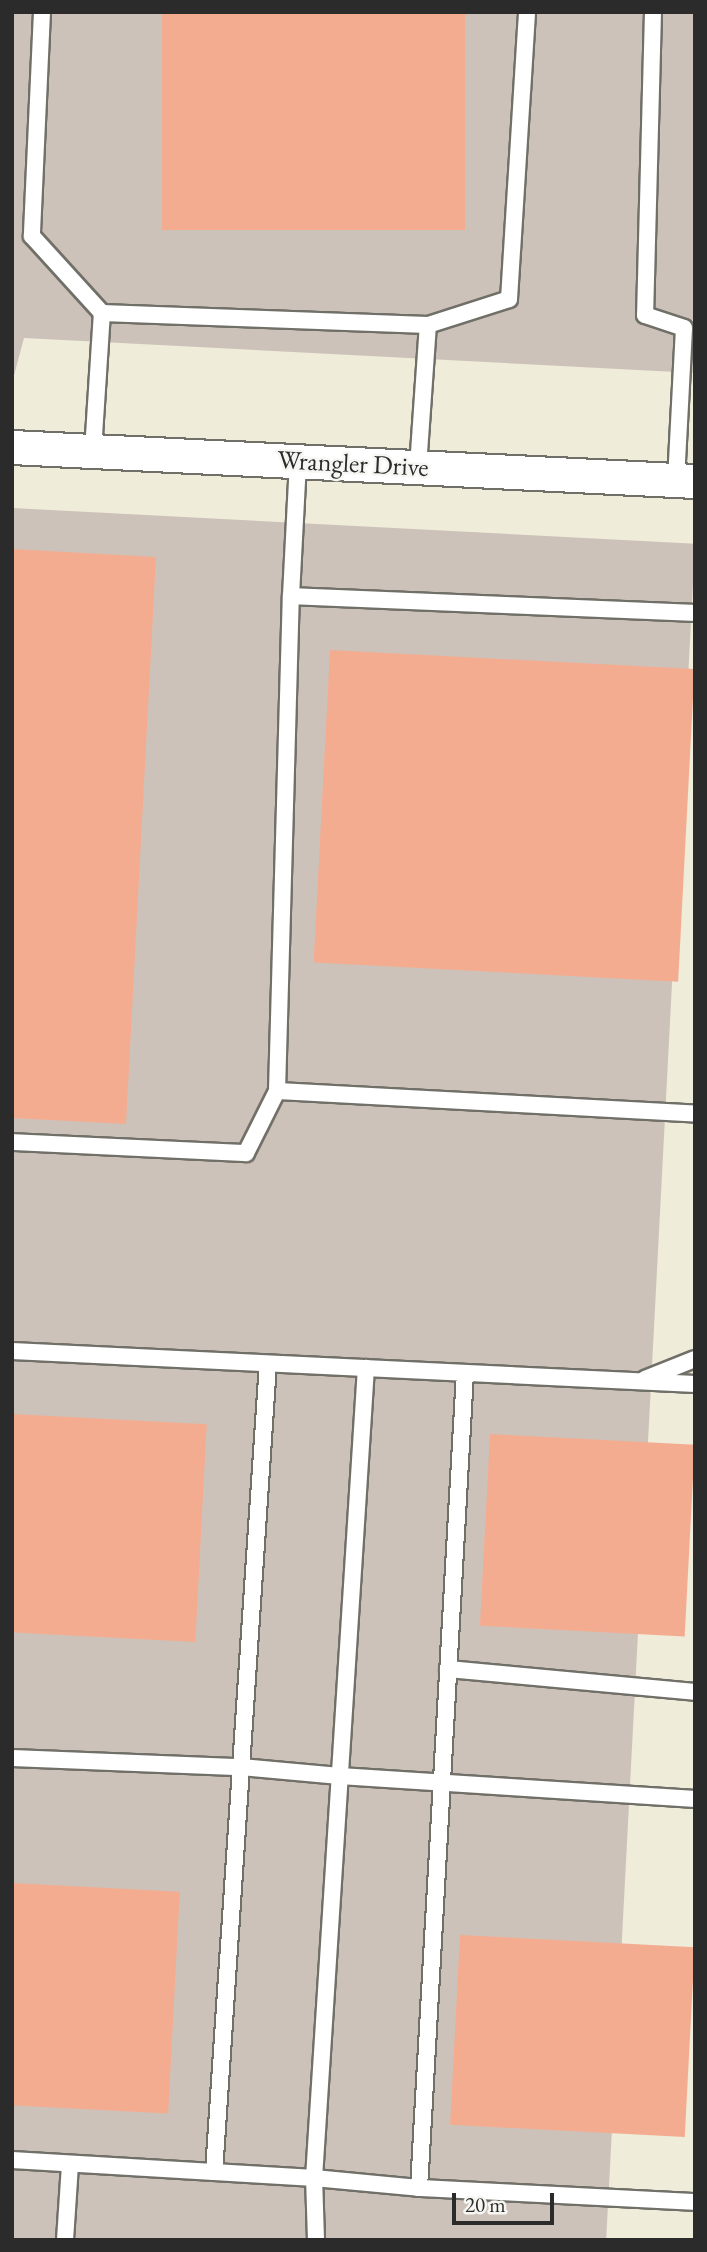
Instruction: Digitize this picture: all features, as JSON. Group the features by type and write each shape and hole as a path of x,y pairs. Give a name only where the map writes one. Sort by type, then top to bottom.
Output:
{"street":[{"name":"Wrangler Drive","path":"12,447 685,480"}],"lane":[{"path":"42,12 32,236 102,313 428,325 509,299 527,12"},
{"path":"653,12 645,315 689,328 685,480"},
{"path":"93,452 102,313"},
{"path":"418,467 428,325"},
{"path":"12,1142 246,1153 277,1091 291,596 298,462"},
{"path":"291,596 695,613"},
{"path":"277,1091 695,1114"},
{"path":"12,1351 695,1384"},
{"path":"639,1381 695,1359"},
{"path":"215,2172 268,1364"},
{"path":"316,2240 314,2178 366,1368"},
{"path":"419,2188 465,1373"},
{"path":"448,1669 695,1692"},
{"path":"12,1758 241,1767 695,1799"},
{"path":"12,2160 314,2178 419,2188 695,2202"},
{"path":"65,2240 70,2164"}],"shaded area":[{"path":"12,12 695,12 695,373 24,338 12,383"},
{"path":"12,508 695,544 606,2240 12,2240"}],"building":[{"path":"162,12 465,12 465,230 162,230"},
{"path":"12,549 156,557 126,1124 12,1118"},
{"path":"330,650 694,669 678,982 314,963"},
{"path":"12,1414 207,1424 195,1642 12,1632"},
{"path":"490,1434 695,1445 685,1636 480,1626"},
{"path":"12,1883 180,1892 168,2113 12,2105"},
{"path":"460,1935 695,1947 685,2137 450,2125"}]}
